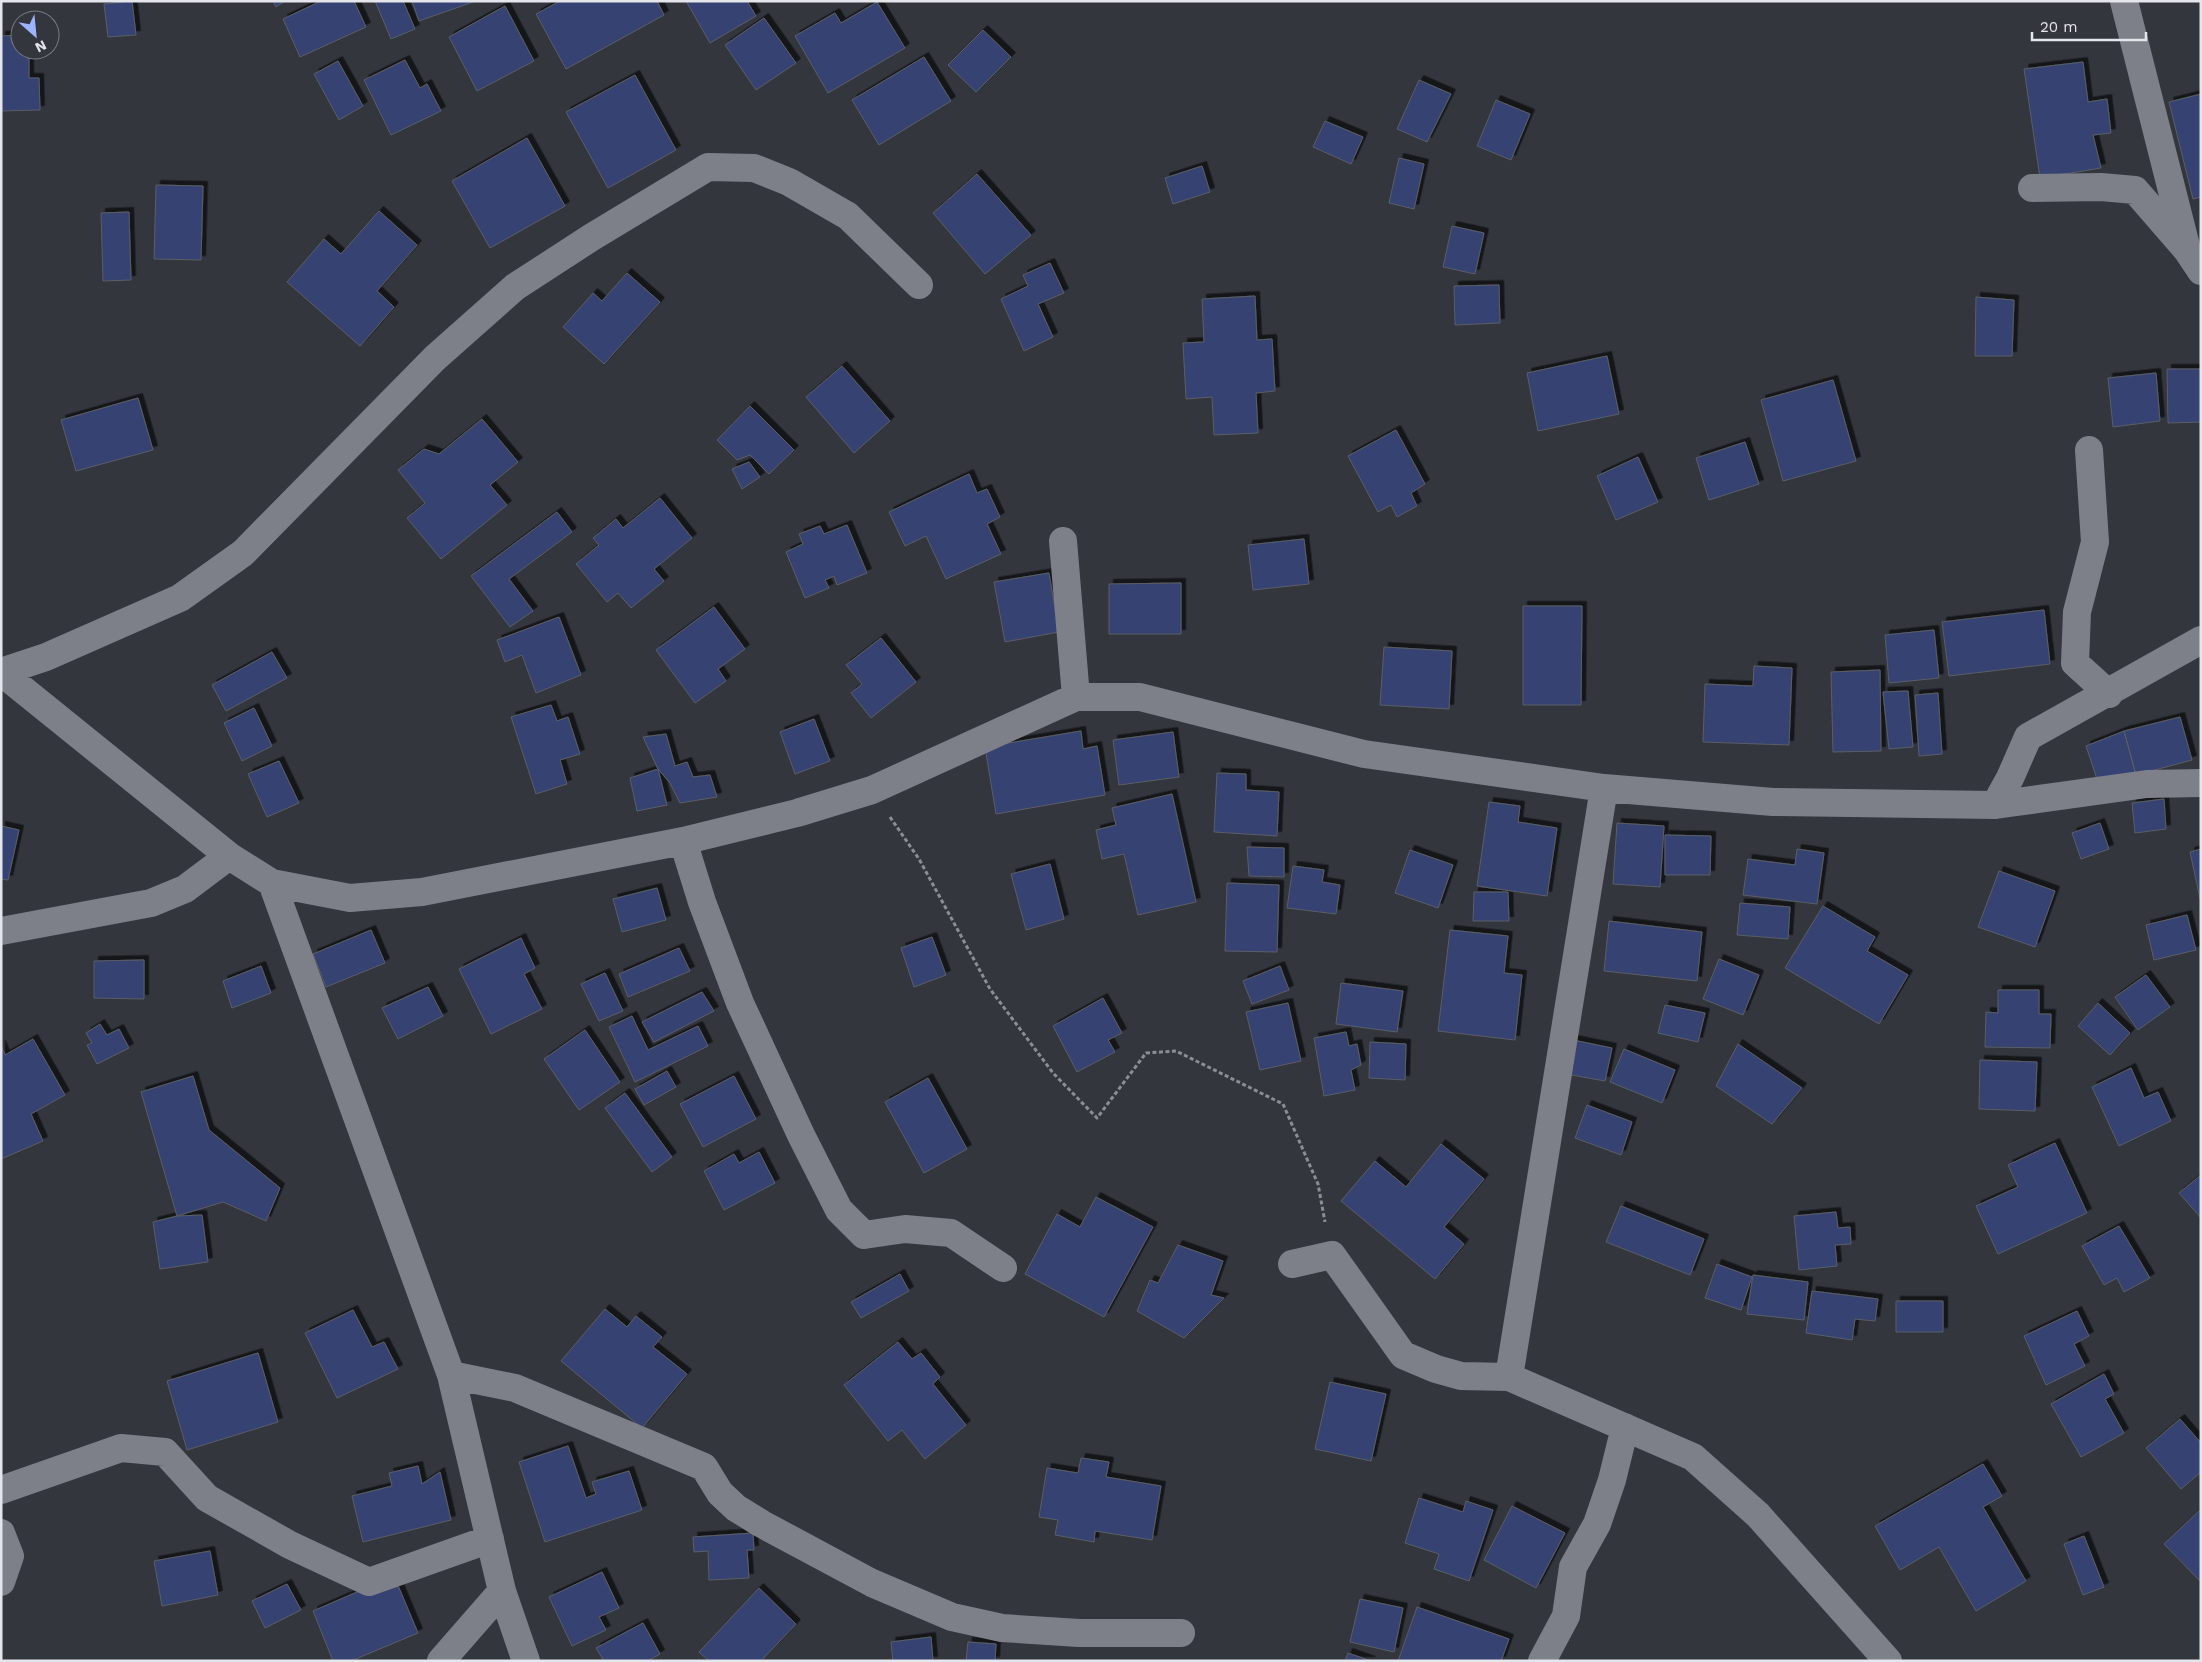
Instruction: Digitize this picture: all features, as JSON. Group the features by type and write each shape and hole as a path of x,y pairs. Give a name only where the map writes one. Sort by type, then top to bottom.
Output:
{"street":[{"path":"2124,1 2194,260"},
{"path":"1,672 46,657 180,598 228,564 243,553 287,510 435,358 515,288 592,237 708,168 754,168 789,182 848,216 919,285"},
{"path":"2032,188 2101,187 2135,190 2194,260"},
{"path":"2089,450 2095,542 2077,612 2076,663 2109,694"},
{"path":"1063,541 1076,697"},
{"path":"1994,805 2010,778 2028,737 2109,694 2201,640"},
{"path":"1,672 229,856 272,883 350,898 422,892 683,841 797,814 872,790 1076,697 1140,697 1364,754 1604,788 1772,802 1994,805 2147,784 2201,783"},
{"path":"1509,1377 1604,788"},
{"path":"683,841 702,902 740,1003 801,1135 839,1210 864,1235 905,1229 950,1233 1003,1268"},
{"path":"1,931 151,903 185,889 229,856"},
{"path":"272,883 451,1375 502,1591 526,1661"},
{"path":"1292,1264 1332,1255 1403,1354 1436,1370 1461,1376 1509,1377 1693,1457 1758,1515 1888,1661"},
{"path":"451,1375 515,1388 704,1467 720,1492 736,1508 762,1524 872,1584 952,1617 1002,1628 1079,1633 1181,1633"},
{"path":"1542,1661 1566,1616 1573,1567 1597,1524 1612,1480 1625,1427"},
{"path":"1,1490 121,1448 165,1452 206,1498 290,1545 369,1582 490,1539"},
{"path":"1,1533 10,1556 1,1582"},
{"path":"441,1661 502,1591"}],"path":[{"path":"872,790 919,859 990,989 1054,1073 1097,1118 1146,1054 1176,1051 1283,1104 1318,1184 1332,1255"}],"building":[{"path":"132,1 136,35 108,37 104,4"},
{"path":"273,1 285,1 276,7"},
{"path":"321,1 354,1 366,27 300,57 283,19"},
{"path":"375,1 403,1 415,29 391,39"},
{"path":"412,1 473,1 473,2 419,21"},
{"path":"560,1 657,1 664,15 566,69 536,14"},
{"path":"686,1 747,1 756,16 710,43"},
{"path":"877,2 905,48 828,93 795,36 835,13 841,23"},
{"path":"505,6 534,61 477,91 449,37"},
{"path":"764,18 796,63 756,90 725,45"},
{"path":"983,30 1011,57 976,92 948,65"},
{"path":"1,36 10,36 10,60 29,60 29,78 39,78 40,110 1,111"},
{"path":"924,57 951,101 879,145 852,100"},
{"path":"405,60 420,88 427,84 441,111 391,135 364,80"},
{"path":"338,61 363,106 339,120 314,74"},
{"path":"2083,62 2088,102 2107,99 2111,133 2093,135 2101,168 2040,178 2024,69"},
{"path":"635,75 676,150 608,188 566,112"},
{"path":"1419,80 1451,94 1427,142 1397,129"},
{"path":"2201,94 2201,197 2193,199 2169,102"},
{"path":"1496,100 1530,114 1511,160 1477,146"},
{"path":"1325,121 1363,137 1351,164 1313,147"},
{"path":"527,138 565,206 490,248 452,181"},
{"path":"1399,158 1424,164 1414,209 1389,203"},
{"path":"1202,166 1210,192 1173,204 1165,178"},
{"path":"977,174 1031,235 985,274 933,213"},
{"path":"156,185 203,186 201,260 154,259"},
{"path":"379,211 417,245 377,291 394,307 360,346 287,282 324,239 341,254"},
{"path":"129,212 131,280 103,281 101,213"},
{"path":"1452,226 1484,233 1475,274 1443,267"},
{"path":"1050,263 1064,293 1038,304 1053,337 1024,351 1001,299 1028,286 1023,275"},
{"path":"627,273 660,302 604,364 563,327 593,293 602,301"},
{"path":"1499,285 1500,323 1455,325 1454,286"},
{"path":"1255,296 1257,340 1272,339 1275,391 1256,393 1258,433 1214,435 1212,397 1186,399 1183,343 1204,342 1202,299"},
{"path":"1976,297 2014,300 2012,356 1975,356"},
{"path":"1607,356 1619,414 1538,431 1527,373"},
{"path":"842,366 890,421 854,453 806,397"},
{"path":"2167,369 2201,369 2201,422 2168,423"},
{"path":"2156,373 2160,421 2113,427 2108,378"},
{"path":"1833,380 1856,461 1783,481 1761,400"},
{"path":"138,398 153,450 76,471 61,420"},
{"path":"750,406 794,450 769,474 750,455 737,460 717,440"},
{"path":"482,419 518,462 490,485 507,505 441,559 407,518 425,503 398,470 424,449 439,454"},
{"path":"1396,430 1425,484 1411,493 1417,506 1397,517 1391,505 1378,512 1348,456"},
{"path":"1745,442 1759,484 1709,500 1696,458"},
{"path":"1638,457 1658,502 1616,520 1597,476"},
{"path":"749,462 760,477 742,489 732,469"},
{"path":"969,474 977,493 987,489 1000,517 987,524 1001,554 946,579 926,536 905,546 889,512"},
{"path":"660,498 692,538 654,569 664,581 631,608 618,593 607,602 576,564 599,545 593,538 616,519 623,528"},
{"path":"557,512 572,532 509,579 533,611 510,627 471,576"},
{"path":"847,525 867,573 837,585 834,576 825,580 829,588 805,598 786,552 803,544 799,534 820,526 824,534"},
{"path":"1304,539 1309,584 1253,590 1248,545"},
{"path":"1049,573 1059,632 1005,642 994,582"},
{"path":"1181,583 1181,634 1109,634 1109,584"},
{"path":"1523,606 1582,606 1581,705 1523,705"},
{"path":"714,607 745,649 718,669 726,681 695,703 656,650"},
{"path":"2044,610 2050,664 1949,676 1942,622"},
{"path":"559,617 581,675 536,693 522,655 505,662 497,640"},
{"path":"1934,630 1939,678 1889,683 1885,635"},
{"path":"881,638 916,682 871,718 851,693 862,684 846,665"},
{"path":"1384,647 1452,651 1449,709 1380,705"},
{"path":"272,652 287,678 226,711 212,685"},
{"path":"1754,666 1792,668 1789,745 1703,742 1705,684 1753,686"},
{"path":"1880,670 1881,751 1833,752 1831,672"},
{"path":"1908,691 1913,747 1889,749 1883,692"},
{"path":"1938,693 1942,754 1919,756 1915,695"},
{"path":"551,705 557,721 568,717 580,754 560,760 567,784 536,794 511,717"},
{"path":"254,708 272,746 242,761 224,723"},
{"path":"2180,717 2192,760 2136,775 2124,731"},
{"path":"814,719 830,761 795,774 780,732"},
{"path":"1081,731 1083,749 1097,746 1105,795 996,814 985,747"},
{"path":"2124,731 2136,775 2098,782 2086,746"},
{"path":"1173,732 1179,777 1119,785 1113,740"},
{"path":"666,734 675,766 687,762 693,777 710,775 717,797 680,803 670,783 658,769 643,737"},
{"path":"279,761 299,803 267,817 248,774"},
{"path":"658,769 667,805 637,811 630,778"},
{"path":"1217,773 1246,774 1246,790 1279,792 1277,836 1214,832"},
{"path":"1172,794 1196,902 1138,915 1124,854 1102,859 1096,830 1116,825 1112,808"},
{"path":"2164,799 2166,829 2135,833 2132,803"},
{"path":"1489,802 1520,806 1518,822 1557,828 1547,896 1477,886"},
{"path":"1617,823 1664,826 1660,887 1613,884"},
{"path":"2100,823 2109,849 2081,859 2072,833"},
{"path":"1,826 19,830 8,880 1,879"},
{"path":"1665,835 1711,836 1710,875 1665,875"},
{"path":"1247,847 1284,848 1284,877 1249,876"},
{"path":"1797,849 1824,853 1817,904 1743,895 1748,859 1795,865"},
{"path":"2201,849 2201,903 2190,852"},
{"path":"1410,850 1453,865 1438,908 1395,893"},
{"path":"1050,864 1064,919 1026,930 1011,874"},
{"path":"1293,866 1324,870 1322,882 1340,885 1336,914 1287,908"},
{"path":"1999,871 2055,891 2035,947 1978,927"},
{"path":"1227,883 1279,885 1277,952 1225,951"},
{"path":"657,888 666,920 622,932 613,899"},
{"path":"1474,892 1508,892 1509,921 1473,921"},
{"path":"1740,903 1790,907 1788,939 1737,935"},
{"path":"1823,906 1875,937 1867,951 1908,975 1879,1024 1785,968"},
{"path":"2187,915 2196,950 2154,960 2146,925"},
{"path":"1609,921 1702,932 1697,981 1604,971"},
{"path":"371,930 385,963 326,987 313,954"},
{"path":"1450,930 1508,936 1504,973 1522,975 1515,1040 1438,1031"},
{"path":"932,937 946,975 914,987 901,948"},
{"path":"521,938 535,968 524,974 542,1009 491,1034 459,969"},
{"path":"679,948 690,971 628,997 619,974"},
{"path":"1719,959 1759,975 1743,1015 1703,999"},
{"path":"144,960 144,999 94,998 94,961"},
{"path":"261,966 271,993 232,1008 223,981"},
{"path":"1280,966 1289,990 1252,1004 1243,981"},
{"path":"605,973 623,1011 599,1021 581,984"},
{"path":"2146,975 2170,1007 2138,1030 2115,997"},
{"path":"1341,983 1403,991 1397,1032 1336,1024"},
{"path":"428,987 443,1016 398,1039 382,1008"},
{"path":"1998,990 2039,990 2039,1014 2051,1014 2050,1048 1985,1047 1986,1012 1998,1013"},
{"path":"702,992 714,1011 654,1042 642,1022"},
{"path":"1103,998 1122,1033 1108,1040 1115,1052 1077,1072 1053,1026"},
{"path":"1288,1003 1301,1061 1260,1070 1246,1012"},
{"path":"2098,1003 2130,1033 2110,1055 2078,1026"},
{"path":"1665,1005 1705,1013 1698,1042 1658,1033"},
{"path":"632,1016 648,1050 698,1026 708,1046 635,1082 609,1027"},
{"path":"100,1024 107,1035 119,1029 129,1048 97,1064 87,1045 92,1043 86,1033"},
{"path":"585,1030 620,1082 579,1110 544,1059"},
{"path":"1346,1032 1349,1046 1357,1044 1361,1065 1351,1070 1355,1090 1324,1096 1314,1038"},
{"path":"33,1039 65,1095 31,1114 43,1141 1,1159 1,1045 5,1055"},
{"path":"1573,1040 1612,1048 1605,1081 1566,1074"},
{"path":"1370,1042 1406,1044 1405,1080 1369,1078"},
{"path":"1738,1044 1802,1088 1772,1124 1716,1086"},
{"path":"1624,1049 1675,1070 1662,1103 1610,1082"},
{"path":"1980,1060 2037,1062 2035,1111 1979,1109"},
{"path":"2131,1068 2144,1098 2158,1092 2171,1121 2119,1146 2092,1087"},
{"path":"667,1071 676,1087 644,1105 635,1089"},
{"path":"193,1076 209,1130 280,1188 266,1221 223,1202 177,1216 141,1092"},
{"path":"734,1076 756,1119 703,1147 680,1104"},
{"path":"928,1078 967,1149 924,1173 885,1102"},
{"path":"625,1093 672,1157 652,1172 605,1108"},
{"path":"1587,1105 1632,1122 1621,1155 1575,1138"},
{"path":"2055,1143 2087,1213 1998,1254 1976,1206 2018,1187 2008,1165"},
{"path":"1441,1144 1484,1179 1444,1227 1464,1244 1435,1279 1341,1201 1375,1161 1406,1187"},
{"path":"759,1152 775,1183 724,1210 704,1171 734,1154 739,1163"},
{"path":"2201,1175 2201,1218 2179,1193"},
{"path":"1096,1197 1153,1227 1104,1317 1025,1274 1057,1214 1080,1227"},
{"path":"1621,1206 1704,1239 1690,1275 1606,1242"},
{"path":"1836,1212 1838,1228 1850,1227 1851,1244 1835,1245 1837,1266 1799,1270 1794,1216"},
{"path":"202,1215 208,1262 160,1269 153,1222 177,1216"},
{"path":"2119,1226 2150,1278 2124,1292 2117,1278 2104,1285 2082,1246"},
{"path":"1178,1245 1223,1261 1211,1295 1224,1298 1184,1338 1137,1311 1150,1280 1158,1283"},
{"path":"1717,1264 1752,1277 1741,1310 1705,1298"},
{"path":"900,1274 909,1291 861,1318 851,1302"},
{"path":"1753,1275 1808,1282 1804,1320 1747,1314"},
{"path":"1812,1291 1878,1299 1875,1321 1855,1319 1852,1340 1806,1333"},
{"path":"1896,1301 1943,1301 1943,1332 1896,1332"},
{"path":"605,1309 627,1327 636,1316 662,1337 653,1347 687,1374 642,1428 561,1361"},
{"path":"353,1310 372,1347 384,1342 398,1369 337,1398 305,1333"},
{"path":"2077,1311 2089,1336 2074,1344 2085,1366 2046,1385 2024,1336"},
{"path":"898,1342 912,1359 921,1353 940,1377 933,1384 966,1425 925,1459 902,1430 888,1441 844,1385"},
{"path":"258,1353 278,1422 187,1450 167,1381"},
{"path":"2104,1374 2114,1394 2105,1399 2124,1433 2081,1457 2051,1404"},
{"path":"1330,1382 1386,1394 1371,1461 1315,1449"},
{"path":"2180,1419 2201,1443 2201,1472 2181,1489 2146,1448"},
{"path":"568,1446 586,1498 596,1494 592,1482 629,1471 642,1510 545,1542 519,1462"},
{"path":"1081,1458 1109,1462 1106,1477 1161,1486 1152,1540 1095,1531 1094,1542 1055,1535 1058,1520 1039,1517 1047,1468 1078,1473"},
{"path":"1983,1464 2002,1496 1983,1507 2026,1581 1976,1611 1939,1547 1900,1570 1875,1526"},
{"path":"418,1466 422,1484 440,1472 451,1520 363,1542 352,1496 392,1486 389,1473"},
{"path":"1419,1498 1463,1512 1466,1501 1493,1510 1469,1581 1434,1569 1439,1554 1405,1543"},
{"path":"1512,1506 1565,1533 1536,1588 1484,1560"},
{"path":"2201,1509 2201,1582 2164,1544"},
{"path":"753,1533 754,1550 747,1550 749,1578 709,1580 708,1551 694,1552 693,1537"},
{"path":"2084,1536 2104,1587 2083,1595 2064,1544"},
{"path":"210,1551 218,1595 162,1606 154,1561"},
{"path":"602,1572 619,1608 599,1617 606,1630 572,1646 549,1597"},
{"path":"394,1576 418,1633 351,1661 333,1661 313,1611"},
{"path":"287,1584 301,1610 265,1628 252,1601"},
{"path":"759,1588 796,1624 761,1661 709,1661 699,1652"},
{"path":"1360,1599 1403,1608 1394,1652 1350,1642"},
{"path":"1417,1607 1509,1639 1501,1661 1398,1661"},
{"path":"643,1623 660,1654 648,1661 604,1661 596,1648"},
{"path":"931,1637 933,1661 893,1661 891,1642"},
{"path":"968,1642 996,1644 995,1661 966,1661"},
{"path":"1348,1653 1371,1661 1345,1661"}]}
